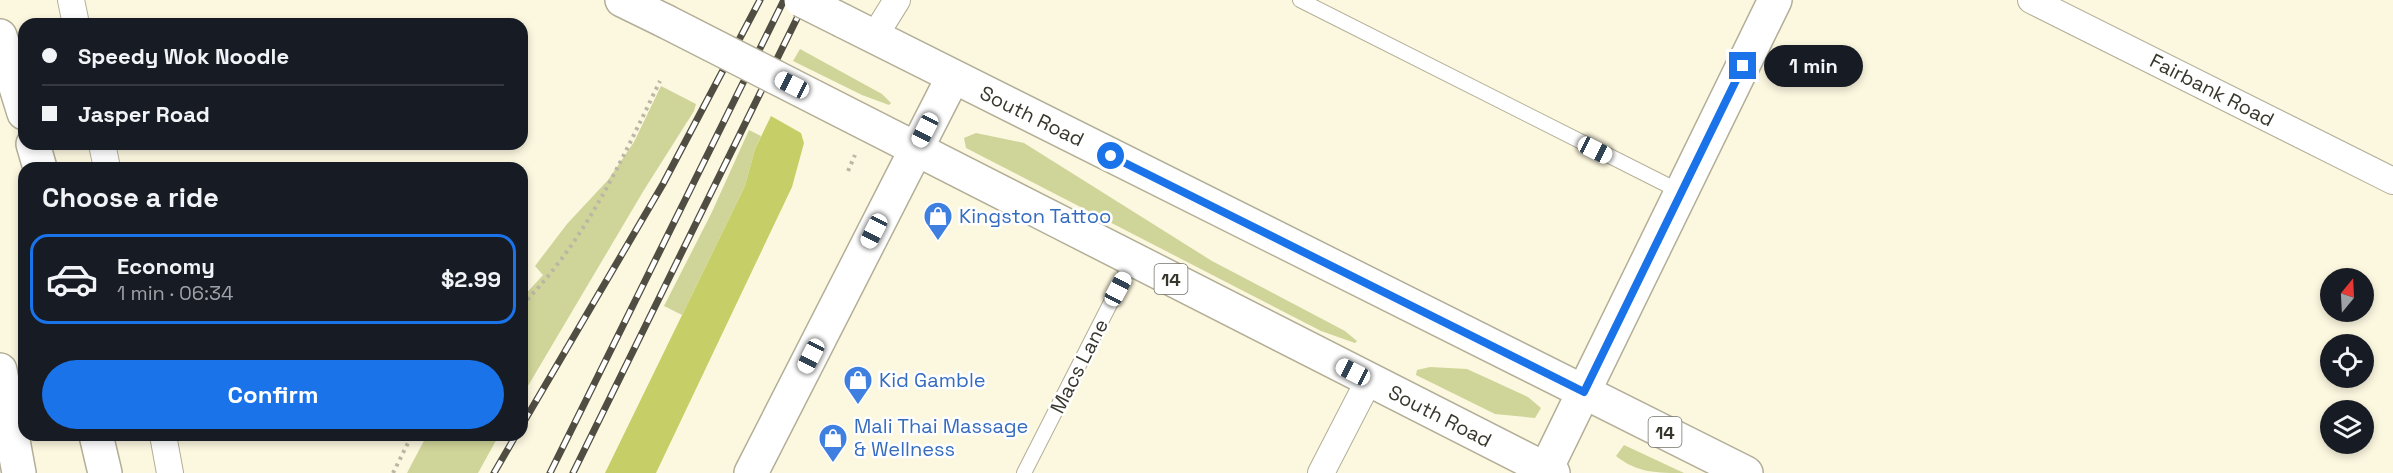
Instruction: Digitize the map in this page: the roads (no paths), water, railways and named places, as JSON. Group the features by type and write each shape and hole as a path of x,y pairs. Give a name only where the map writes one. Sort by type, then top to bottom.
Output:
{"main road":[{"name":"South Road","path":"622,0 1549,471"},
{"name":"South Road","path":"801,0 1746,473"},
{"path":"1549,471 1584,392 1683,193 1775,0"},
{"path":"0,36 18,94"},
{"path":"751,473 953,77"},
{"path":"0,370 19,473"},
{"path":"97,441 105,473"}],"street":[{"path":"71,0 75,18"},
{"path":"874,37 897,0"},
{"name":"Fairbank Road","path":"2031,0 2393,181"},
{"path":"1321,473 1369,380"},
{"path":"162,441 170,473"}],"lane":[{"path":"1300,0 1683,193"},
{"name":"Macs Lane","path":"1024,473 1133,260"}],"railway":[{"path":"528,415 663,184 760,0"},
{"path":"550,473 784,0"},
{"path":"573,473 806,0"},
{"path":"494,473 513,441"}],"place":[{"name":"Kingston Tattoo","path":"938,242"},
{"name":"Kid Gamble","path":"858,406"},
{"name":"Mali Thai Massage & Wellness","path":"833,464"}]}
